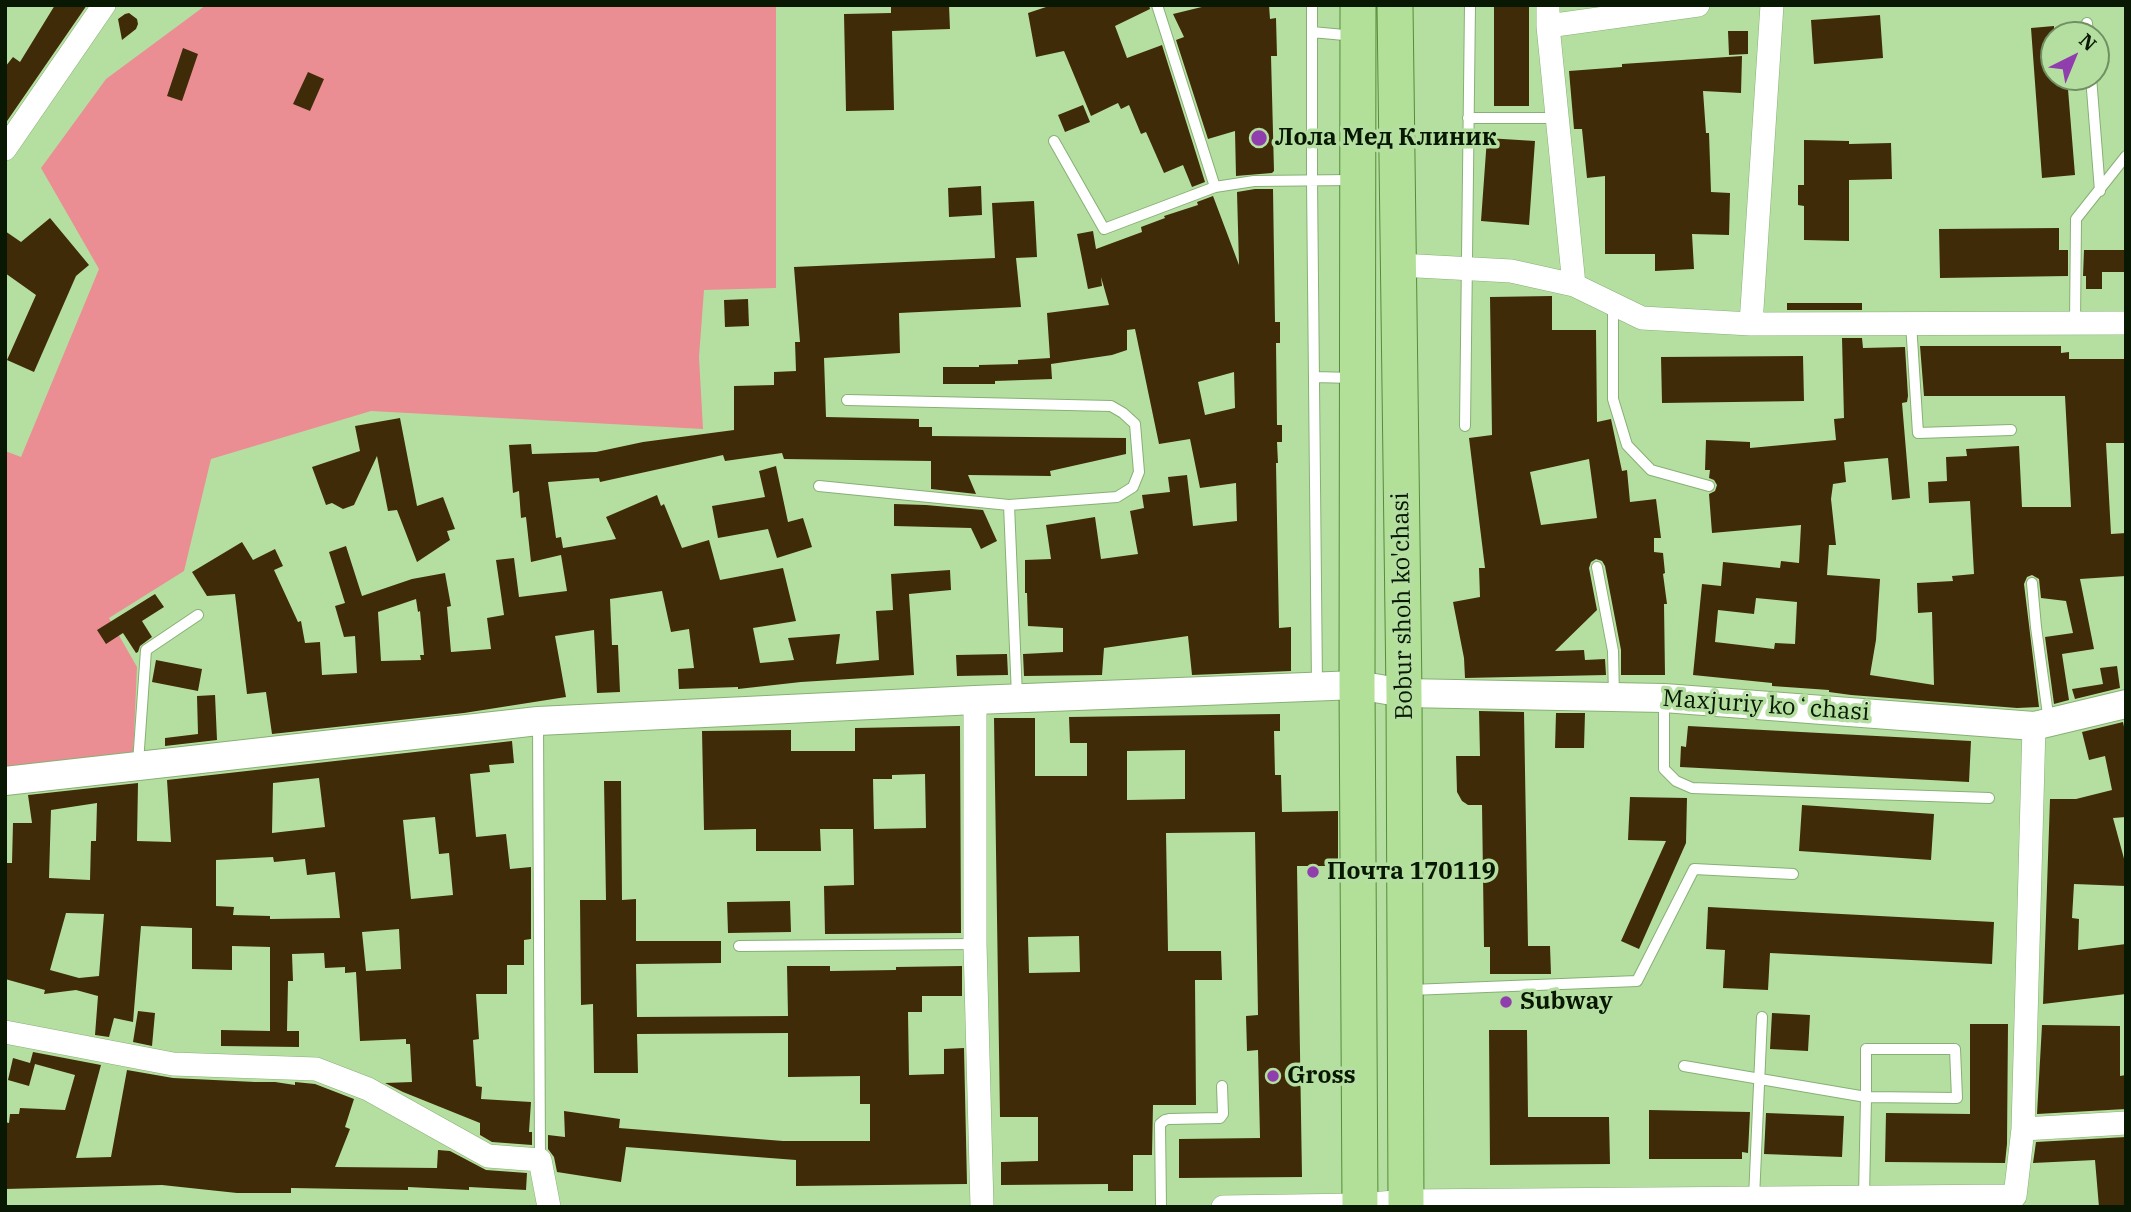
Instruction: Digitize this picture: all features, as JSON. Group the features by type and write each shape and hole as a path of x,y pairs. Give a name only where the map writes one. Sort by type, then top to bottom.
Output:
{"main road":[{"name":"Bobur shoh ko'chasi","path":"1395,5 1404,693 1406,1204"},
{"name":"Bobur shoh ko'chasi","path":"1357,21 1360,1206"}],"street":[{"path":"5,149 104,5"},
{"path":"1574,285 1548,16 1698,5"},
{"path":"1751,324 1772,5"},
{"path":"1399,265 1511,271 1574,285 1642,318 1751,324 2126,323"},
{"name":"Maxjuriy koʻchasi","path":"5,781 538,721 1357,685 1404,693 1664,698 2041,724 2126,704"},
{"path":"975,700 975,944 982,1207"},
{"path":"1223,1207 2015,1195 2024,1129 2041,724"},
{"path":"5,1032 173,1065 316,1069 368,1089 488,1156 540,1160 549,1207"},
{"path":"2024,1129 2126,1123"}],"lane":[{"path":"1157,5 1215,187"},
{"path":"1312,5 1317,687"},
{"path":"1465,426 1470,5"},
{"path":"1312,32 1357,21"},
{"path":"2092,91 2100,191"},
{"path":"1468,118 1557,118"},
{"path":"1054,141 1104,229 1215,187 1254,181 1357,180"},
{"path":"2076,323 2076,219 2126,156"},
{"path":"1612,304 1614,399 1627,444 1651,470 1709,485"},
{"path":"1911,323 1918,433 2011,430"},
{"path":"1314,377 1357,378"},
{"path":"819,486 1009,505 1117,497 1133,487 1139,472 1135,424 1123,412 1111,406 847,400"},
{"path":"1009,505 1017,698"},
{"path":"1597,567 1613,651 1614,696"},
{"path":"2032,583 2041,724"},
{"path":"137,766 146,650 198,615"},
{"path":"1664,698 1664,769 1676,781 1692,788 1989,798"},
{"path":"538,721 540,1160"},
{"path":"1405,990 1637,981 1694,869 1793,874"},
{"path":"739,946 975,944"},
{"path":"1754,1198 1762,1017"},
{"path":"1684,1066 1866,1097 1957,1098 1955,1049 1866,1049 1866,1097 1864,1197"},
{"path":"1161,1207 1160,1124 1168,1119 1220,1118 1223,1114 1222,1086"}],"shaded area":[{"path":"206,5 776,5 776,288 704,290 699,357 703,429 371,411 211,459 184,571 109,618 137,667 133,758 5,771 5,451 21,457 99,269 41,168 106,79"}],"building":[{"path":"55,5 87,5 5,124 5,67 13,57 20,62"},
{"path":"891,5 949,5 950,29 892,31 894,110 846,111 844,14 891,13"},
{"path":"1052,5 1149,5 1150,9 1115,26 1127,58 1162,45 1205,182 1192,187 1183,165 1164,173 1146,132 1141,134 1129,105 1121,109 1118,103 1091,116 1064,51 1036,57 1028,13"},
{"path":"1210,5 1269,5 1270,19 1276,18 1277,56 1271,56 1272,173 1236,176 1235,131 1208,139 1176,40 1184,37 1173,14"},
{"path":"1494,5 1529,5 1529,106 1494,106"},
{"path":"129,13 137,19 138,24 136,29 122,40 118,19"},
{"path":"1880,15 1883,58 1814,64 1811,20"},
{"path":"2040,27 2040,91 2068,91 2075,175 2042,178 2031,28"},
{"path":"1728,31 1748,31 1748,54 1729,55"},
{"path":"183,48 198,54 182,101 167,96"},
{"path":"1742,56 1741,93 1703,91 1706,133 1709,133 1711,192 1730,193 1729,235 1692,234 1694,269 1655,271 1655,254 1605,254 1605,176 1587,178 1582,129 1574,129 1569,71 1622,67 1622,64"},
{"path":"308,72 324,79 310,111 293,104"},
{"path":"1083,105 1090,122 1065,132 1058,115"},
{"path":"1487,138 1535,141 1529,225 1481,221"},
{"path":"1804,140 1849,141 1849,144 1891,143 1892,179 1849,180 1849,241 1804,240 1804,206 1798,205 1798,185 1804,185"},
{"path":"981,186 982,215 949,217 948,188"},
{"path":"1273,189 1275,322 1280,322 1280,343 1276,343 1277,425 1282,425 1282,442 1277,442 1276,463 1279,628 1291,627 1291,671 1192,675 1188,636 1104,648 1102,675 1024,676 1023,654 1063,652 1063,628 1028,626 1025,560 1051,559 1046,525 1095,517 1101,559 1138,554 1130,511 1144,508 1142,495 1170,492 1168,477 1187,475 1193,526 1237,521 1236,483 1200,488 1190,439 1159,444 1135,329 1127,330 1127,350 1112,355 1051,364 1052,379 995,381 995,384 943,384 943,367 1018,364 1018,360 1050,358 1047,313 1109,305 1101,277 1102,286 1088,289 1077,234 1093,231 1096,249 1142,232 1141,227 1198,205 1197,202 1213,196 1239,265 1237,192","holes":["1234,372 1235,408 1205,415 1198,382"]},
{"path":"1034,201 1037,257 1016,258 1021,307 899,313 900,353 824,358 826,417 919,419 919,427 932,427 932,436 1126,438 1126,454 1050,471 1051,476 968,475 976,494 931,489 931,461 784,459 782,453 725,461 723,455 600,482 599,478 548,482 556,538 561,537 563,548 616,539 606,517 657,495 661,506 664,504 682,548 709,540 720,580 783,568 796,621 753,628 760,663 794,660 788,638 840,634 836,664 879,660 876,611 893,610 891,574 950,570 951,590 909,594 914,675 738,689 679,689 678,669 694,668 689,629 671,632 662,591 610,599 612,645 618,645 620,692 597,693 594,630 555,636 566,697 464,713 272,734 266,692 247,694 235,594 207,596 192,572 242,542 253,560 275,549 283,566 274,570 298,622 301,621 305,643 320,642 322,675 357,673 355,636 344,637 335,606 345,603 329,552 346,546 362,596 412,579 445,573 451,606 447,607 451,652 491,649 487,618 504,615 496,560 514,558 519,597 567,591 561,555 531,562 526,517 521,518 519,491 513,493 509,445 531,444 532,454 596,452 643,442 734,430 734,386 774,385 774,372 796,371 795,342 800,342 794,267 995,258 992,203","holes":["416,599 418,612 420,611 424,655 420,655 421,660 381,661 378,612"]},
{"path":"50,218 89,265 76,276 34,372 7,360 36,295 5,273 5,231 21,242"},
{"path":"2059,228 2059,250 2068,250 2068,276 1940,278 1939,229"},
{"path":"2084,250 2126,250 2126,272 2102,272 2102,289 2086,289 2086,276 2083,276"},
{"path":"1552,296 1552,330 1596,330 1597,422 1611,419 1622,471 1627,470 1630,502 1656,499 1661,538 1654,538 1654,552 1663,553 1667,604 1664,604 1665,675 1621,675 1621,650 1605,566 1602,561 1596,559 1591,562 1589,568 1597,610 1555,651 1584,650 1585,660 1605,659 1606,675 1465,678 1464,658 1453,602 1480,597 1479,568 1485,568 1469,438 1492,435 1490,297","holes":["1589,459 1597,518 1541,525 1530,472"]},
{"path":"748,299 749,326 725,327 724,300"},
{"path":"1787,303 1862,303 1862,310 1787,310"},
{"path":"1842,338 1862,338 1863,348 1905,347 1908,396 1907,402 1902,403 1910,498 1892,500 1888,458 1844,462 1846,482 1833,484 1831,499 1836,545 1829,545 1827,575 1880,579 1876,640 1870,675 1934,685 1932,612 1918,613 1917,583 1953,581 1952,576 1974,574 1970,501 1929,503 1928,482 1947,481 1946,457 1967,456 1966,449 2019,446 2022,507 2071,507 2065,396 1924,396 1920,346 2061,346 2061,353 2069,352 2069,359 2126,359 2126,443 2106,443 2111,534 2126,533 2126,576 2080,579 2094,649 2062,654 2069,700 2054,704 2045,637 2073,633 2066,601 2041,598 2039,579 2032,575 2027,577 2024,584 2039,707 2017,708 1851,695 1829,690 1772,686 1772,683 1693,675 1702,584 1721,586 1723,562 1780,568 1781,561 1799,563 1801,525 1712,533 1709,494 1715,491 1717,485 1709,478 1710,470 1705,470 1706,440 1750,442 1750,448 1836,440 1834,419 1844,418","holes":["1756,598 1797,602 1795,644 1775,643 1774,649 1715,642 1718,610 1754,614"]},
{"path":"1803,356 1804,401 1662,403 1661,357"},
{"path":"400,418 417,506 443,497 455,529 447,531 450,540 417,562 397,510 388,511 377,456 354,505 343,509 332,503 326,505 312,467 360,451 355,426"},
{"path":"776,466 788,522 803,518 812,547 777,558 768,529 718,538 712,506 765,497 759,471"},
{"path":"894,504 983,510 997,541 981,549 971,528 894,526"},
{"path":"155,594 164,607 142,621 152,637 140,646 138,652 136,653 123,633 106,644 97,630"},
{"path":"1007,654 1008,675 957,676 956,655"},
{"path":"156,660 202,669 198,691 152,682"},
{"path":"2117,666 2120,688 2075,699 2072,689 2103,684 2100,668"},
{"path":"215,695 217,740 165,746 165,738 198,734 197,696"},
{"path":"1479,711 1524,712 1528,946 1550,946 1551,974 1490,974 1490,947 1484,947 1482,805 1468,805 1457,792 1456,756 1480,756"},
{"path":"1556,713 1585,713 1584,748 1555,748"},
{"path":"1280,714 1280,731 1274,731 1275,775 1281,775 1282,812 1338,811 1338,866 1297,866 1302,1177 1179,1178 1179,1139 1260,1138 1258,1050 1247,1051 1246,1016 1258,1015 1255,832 1166,833 1168,951 1221,951 1222,980 1195,980 1196,1105 1153,1105 1152,1155 1133,1155 1133,1191 1108,1191 1108,1184 1001,1185 1001,1162 1038,1161 1038,1117 1000,1117 994,718 1035,718 1035,776 1087,776 1087,743 1070,743 1069,717","holes":["1185,750 1185,799 1127,800 1127,751","1079,936 1080,972 1029,973 1028,937"]},
{"path":"2123,722 2126,736 2126,817 2113,818 2126,866 2126,886 2074,884 2072,918 2079,919 2078,950 2126,944 2126,994 2043,1004 2050,799 2076,799 2112,790 2105,756 2089,760 2082,732"},
{"path":"960,726 961,933 825,934 824,886 854,885 853,829 820,829 821,851 756,851 756,829 704,830 702,731 791,730 791,751 855,751 855,728","holes":["925,774 926,828 874,829 873,779 892,779 892,775"]},
{"path":"1688,726 1971,741 1969,782 1680,767 1681,746 1686,747"},
{"path":"512,741 514,763 489,765 490,772 470,774 476,837 506,834 510,869 531,867 531,939 524,940 524,965 507,965 507,994 476,994 479,1039 473,1040 476,1086 482,1087 481,1099 531,1102 529,1132 532,1132 532,1145 492,1142 480,1135 480,1123 385,1083 412,1082 410,1044 406,1044 406,1039 360,1041 356,972 345,973 345,967 325,968 324,953 292,954 293,981 288,981 287,1031 299,1031 299,1047 221,1046 221,1030 270,1031 270,947 232,946 232,970 192,969 192,928 141,926 133,1022 114,1018 109,1037 95,1035 98,996 76,990 44,994 45,990 5,979 5,863 12,863 13,823 32,823 28,795 138,783 137,841 171,842 167,780","holes":["319,778 325,827 272,833 273,783","97,803 96,841 91,841 90,880 49,878 51,810","435,817 439,854 449,853 453,895 411,899 403,820","273,857 274,862 305,859 307,875 335,872 340,918 270,919 270,916 233,915 234,907 216,906 216,860","66,913 104,914 99,976 79,978 50,970","399,929 401,969 366,971 362,932"]},
{"path":"604,781 621,781 622,900 636,899 636,941 721,941 721,963 636,964 637,1017 788,1016 787,966 830,966 830,971 962,966 962,996 922,996 922,1012 908,1012 909,1075 944,1074 944,1049 964,1048 967,1184 796,1186 796,1160 626,1147 621,1182 557,1172 554,1157 548,1149 548,1135 565,1137 564,1111 620,1119 619,1128 783,1141 870,1141 870,1104 860,1104 860,1076 788,1077 788,1033 637,1034 638,1073 594,1073 593,1004 581,1005 580,900 606,900"},
{"path":"1630,797 1687,798 1686,843 1639,949 1621,941 1666,841 1628,840"},
{"path":"1802,805 1934,814 1931,860 1799,851"},
{"path":"790,901 791,932 728,933 727,902"},
{"path":"1708,907 1994,922 1992,964 1770,953 1768,990 1723,988 1725,950 1706,949"},
{"path":"138,1011 155,1013 152,1046 133,1042"},
{"path":"1772,1013 1810,1015 1808,1051 1770,1049"},
{"path":"1970,1024 2008,1024 2005,1163 1885,1162 1886,1113 1970,1114"},
{"path":"2042,1025 2120,1026 2120,1076 2126,1075 2126,1109 2037,1114"},
{"path":"1489,1030 1527,1030 1528,1117 1609,1117 1610,1164 1490,1165"},
{"path":"33,1052 101,1065 76,1158 111,1157 127,1070 173,1078 315,1084 354,1099 345,1127 350,1129 335,1167 437,1168 438,1150 450,1151 486,1170 527,1173 526,1190 469,1187 469,1190 408,1187 408,1190 291,1188 291,1193 237,1193 162,1185 5,1189 5,1122 9,1123 10,1114 19,1114 20,1108 65,1110 75,1075 35,1064 29,1086 8,1080 13,1058 30,1063"},
{"path":"1649,1110 1750,1112 1748,1153 1742,1152 1742,1159 1649,1159"},
{"path":"1766,1113 1844,1116 1842,1157 1764,1154"},
{"path":"2126,1137 2126,1207 2099,1207 2095,1160 2033,1163 2036,1142"}],"place":[{"name":"Лола Мед Клиник","path":"1259,138"},
{"name":"Почта 170119","path":"1313,872"},
{"name":"Subway","path":"1506,1002"},
{"name":"Gross","path":"1273,1076"}]}
